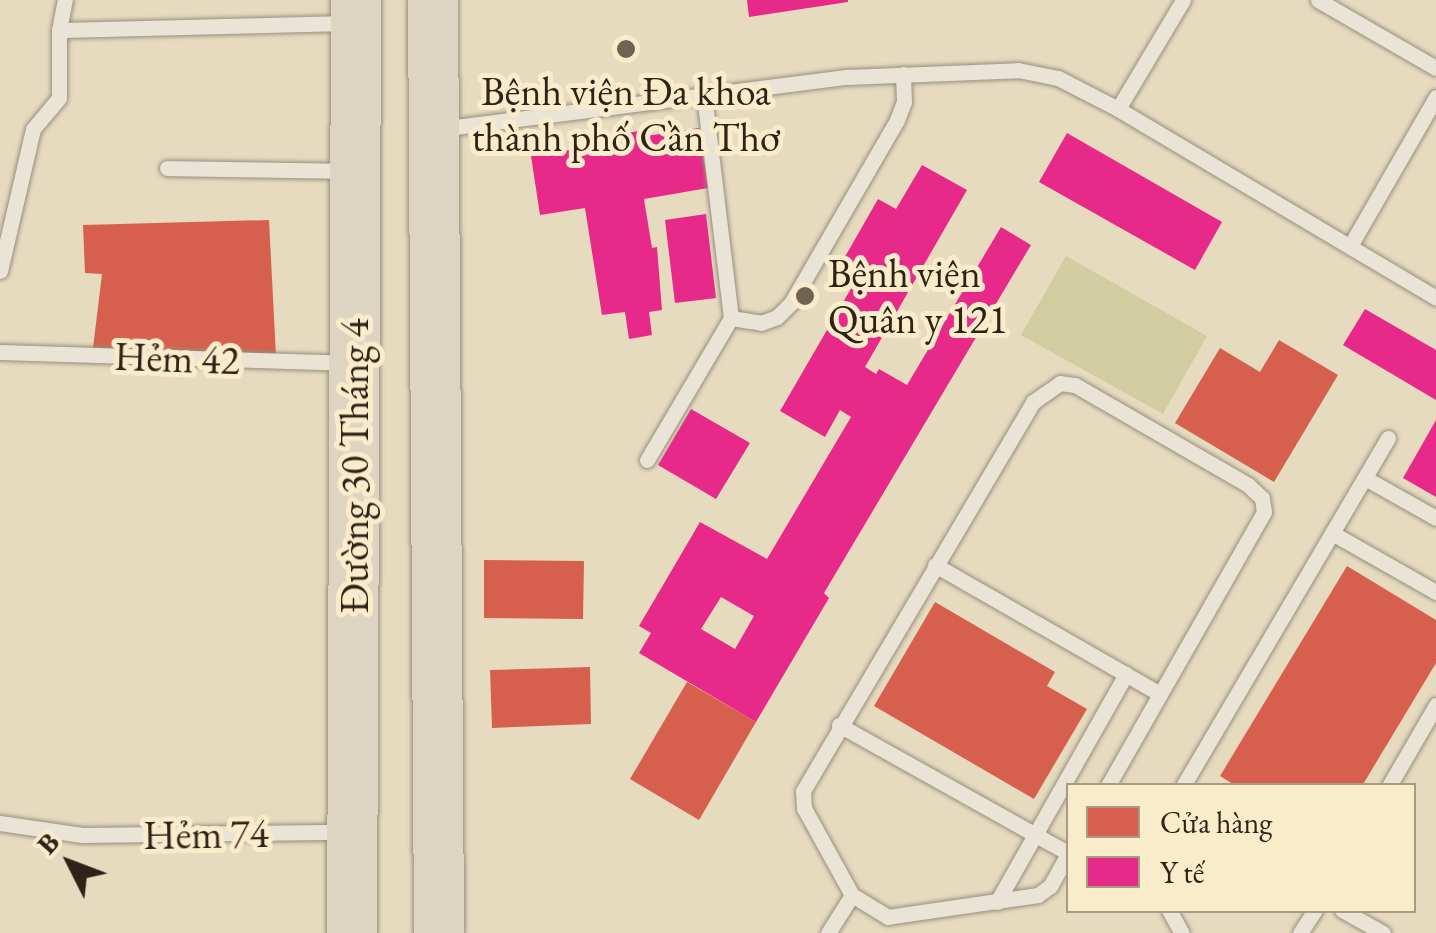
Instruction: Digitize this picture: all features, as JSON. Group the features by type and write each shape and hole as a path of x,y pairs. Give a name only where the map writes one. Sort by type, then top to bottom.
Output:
{"main road":[{"name":"Đường 30 Tháng 4","path":"433,0 439,933"},
{"name":"Đường 30 Tháng 4","path":"352,933 356,12"},
{"path":"353,156 436,130"}],"lane":[{"path":"0,271 34,129 60,98 59,30 65,0"},
{"path":"1118,109 1183,0"},
{"path":"1318,0 1436,68"},
{"path":"59,30 356,12"},
{"path":"436,130 903,74 1018,70 1058,78 1118,109 1436,298"},
{"path":"731,318 761,323 777,317 791,303 897,120 904,102 903,74"},
{"path":"647,460 731,318 704,95"},
{"path":"1350,246 1436,98"},
{"path":"167,168 353,156"},
{"name":"Hẻm 42","path":"0,352 354,363"},
{"path":"1066,857 1050,886 1038,895 888,917 852,895 804,808 803,790 1032,402 1060,383 1075,384 1262,498 1264,512 1110,783"},
{"path":"1185,783 1388,438"},
{"path":"1364,478 1436,518"},
{"path":"1332,532 1436,592"},
{"path":"935,565 1160,694"},
{"path":"997,902 1126,674"},
{"path":"1391,783 1436,705"},
{"path":"839,725 1066,852"},
{"name":"Hẻm 74","path":"0,823 82,835 354,832"},
{"path":"828,933 852,895"},
{"path":"1347,913 1383,933"},
{"path":"879,933 888,917"}],"shaded area":[{"path":"1066,256 1207,336 1163,414 1021,335"}],"building: Cửa hàng":[{"path":"269,220 276,356 93,348 102,274 85,273 83,225"},
{"path":"1279,340 1338,375 1274,482 1175,423 1220,348 1260,372"},
{"path":"484,560 584,561 583,619 484,618"},
{"path":"1347,566 1436,620 1436,663 1364,783 1231,783 1220,776"},
{"path":"935,602 1055,672 1047,686 1087,709 1034,799 874,706"},
{"path":"590,667 591,724 492,728 490,670"},
{"path":"687,682 756,722 699,820 630,779"}],"building: Y tế":[{"path":"747,0 848,0 848,2 749,17"},
{"path":"699,128 708,188 644,199 652,248 657,247 662,310 649,312 652,335 629,339 625,312 602,315 585,208 540,215 531,156 601,145 602,137 645,130 646,136"},
{"path":"1067,133 1222,222 1195,270 1039,182"},
{"path":"922,165 967,190 865,367 876,374 879,369 907,385 1001,227 1031,245 824,593 829,598 756,722 639,653 651,633 639,626 700,522 767,559 851,417 840,410 825,437 780,411 856,280 838,269 878,199 896,209","holes":["721,597 754,616 735,649 701,629"]},
{"path":"706,214 716,298 675,303 665,220"},
{"path":"1365,309 1436,350 1436,400 1343,345"},
{"path":"691,409 750,443 716,499 658,465"},
{"path":"1436,420 1436,497 1403,478"}],"place":[{"name":"Bệnh viện Đa khoa thành phố Cần Thơ","path":"626,49"},
{"name":"Bệnh viện Quân y 121","path":"805,296"}]}
